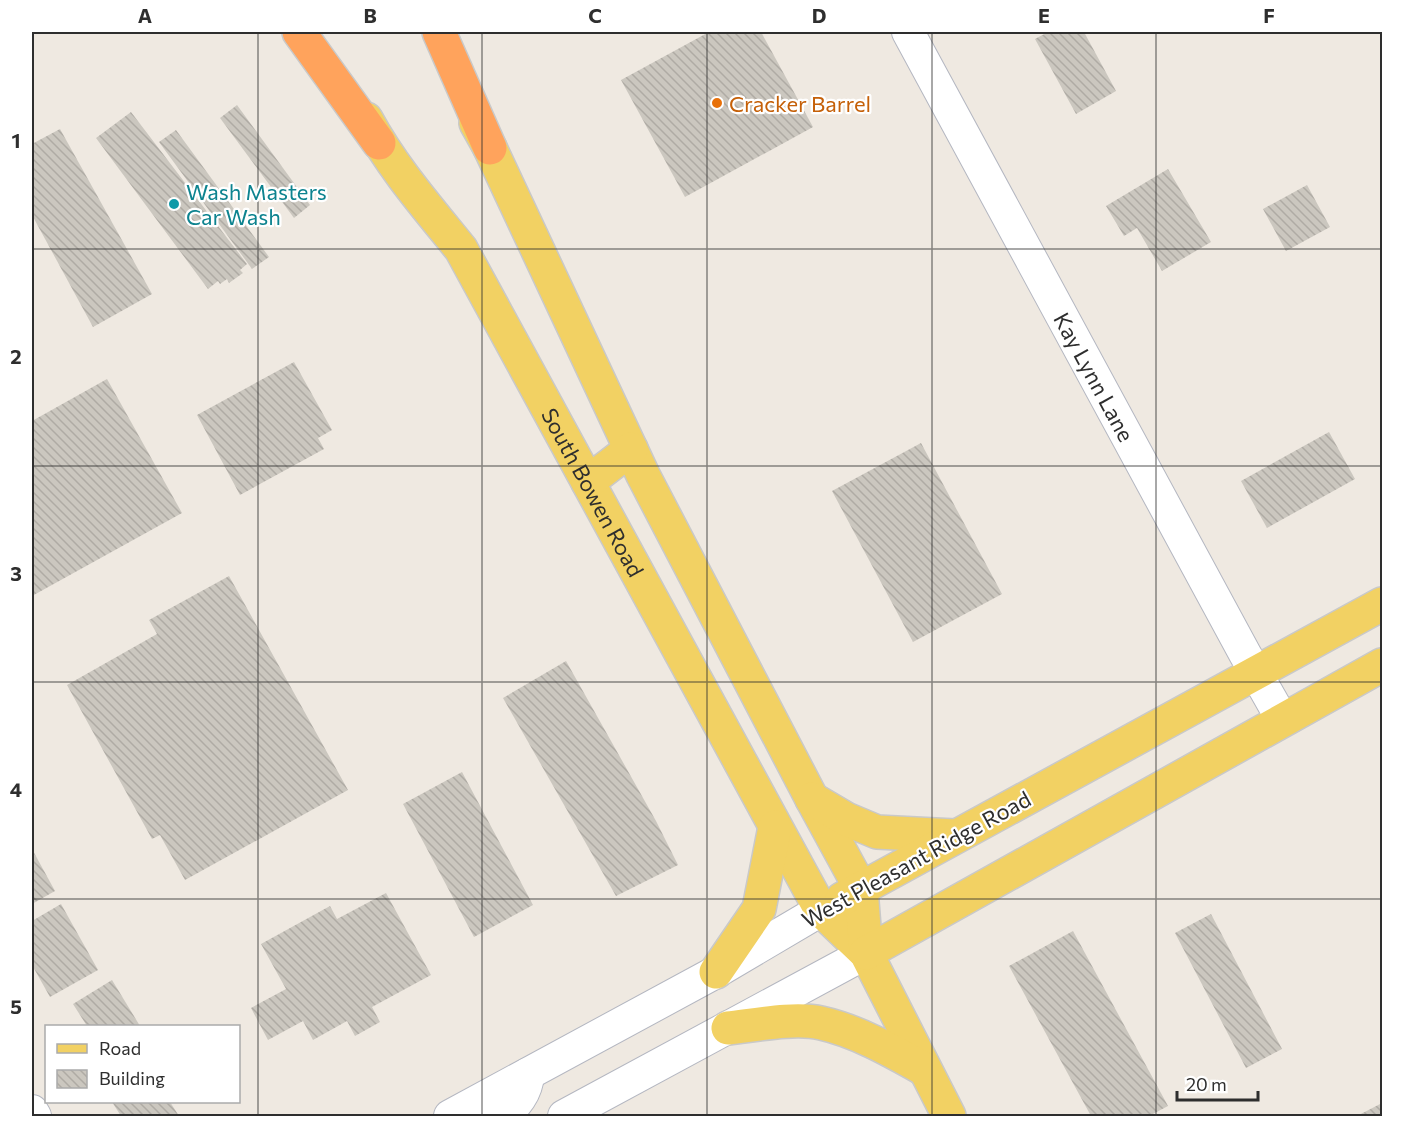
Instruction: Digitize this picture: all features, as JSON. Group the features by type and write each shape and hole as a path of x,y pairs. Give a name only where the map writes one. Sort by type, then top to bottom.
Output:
{"highway":[{"path":"299,32 380,143"},
{"path":"440,32 490,148"}],"main road":[{"name":"South Bowen Road","path":"320,32 380,143 400,173 461,249 821,910 866,953 949,1116"},
{"name":"South Bowen Road","path":"423,32 490,148 631,449 861,889 866,953"},
{"path":"588,482 631,449"},
{"name":"West Pleasant Ridge Road","path":"821,910 1383,604"},
{"path":"866,953 1282,719 1383,665"},
{"path":"812,799 846,819 877,832 957,836"},
{"path":"716,972 759,909 775,826"},
{"path":"728,1028 778,1022 818,1022 851,1033 924,1069"}],"street":[{"name":"Kay Lynn Lane","path":"908,32 1282,719"},
{"name":"West Pleasant Ridge Road","path":"450,1116 716,972 821,910"},
{"path":"564,1116 866,953"},
{"path":"501,1116 510,1111 528,1087 528,1074"},
{"path":"32,1111 35,1116"}],"building":[{"name":"Cracker Barrel","path":"709,32 761,32 813,127 685,197 621,80"},
{"path":"1048,32 1084,32 1116,91 1076,114 1035,39"},
{"path":"237,105 310,205 294,218 220,118"},
{"name":"Wash Masters Car Wash","path":"131,112 247,264 240,270 243,273 229,283 227,279 220,284 218,281 208,289 96,138"},
{"path":"60,129 152,294 93,327 32,215 32,144"},
{"path":"176,130 269,257 252,269 159,142"},
{"path":"1168,169 1211,242 1162,271 1137,228 1124,236 1106,206"},
{"path":"1307,185 1330,227 1286,251 1263,209"},
{"path":"294,362 332,430 318,438 324,449 240,495 197,415"},
{"path":"107,379 182,513 32,596 32,421"},
{"path":"1329,432 1355,479 1267,528 1241,481"},
{"path":"921,443 1002,594 913,642 832,491"},
{"path":"229,576 348,790 185,880 160,835 152,839 67,685 157,634 149,620"},
{"path":"566,661 656,821 678,865 616,896 503,698"},
{"path":"462,772 533,905 474,937 403,804"},
{"path":"32,849 55,891 32,904"},
{"path":"386,893 431,975 372,1007 380,1022 355,1036 347,1021 313,1040 303,1021 268,1040 251,1008 286,989 261,944 330,906 337,919"},
{"path":"61,904 98,970 50,997 32,965 32,921"},
{"path":"1211,914 1282,1049 1246,1068 1175,933"},
{"path":"1073,931 1168,1106 1149,1116 1091,1116 1009,966"},
{"path":"112,980 139,1025 86,1025 73,1004"},
{"path":"113,1103 171,1103 179,1116 121,1116"},
{"path":"1382,1103 1382,1116 1357,1116"}],"place":[{"name":"Cracker Barrel","path":"717,103"},
{"name":"Wash Masters Car Wash","path":"174,204"}]}
